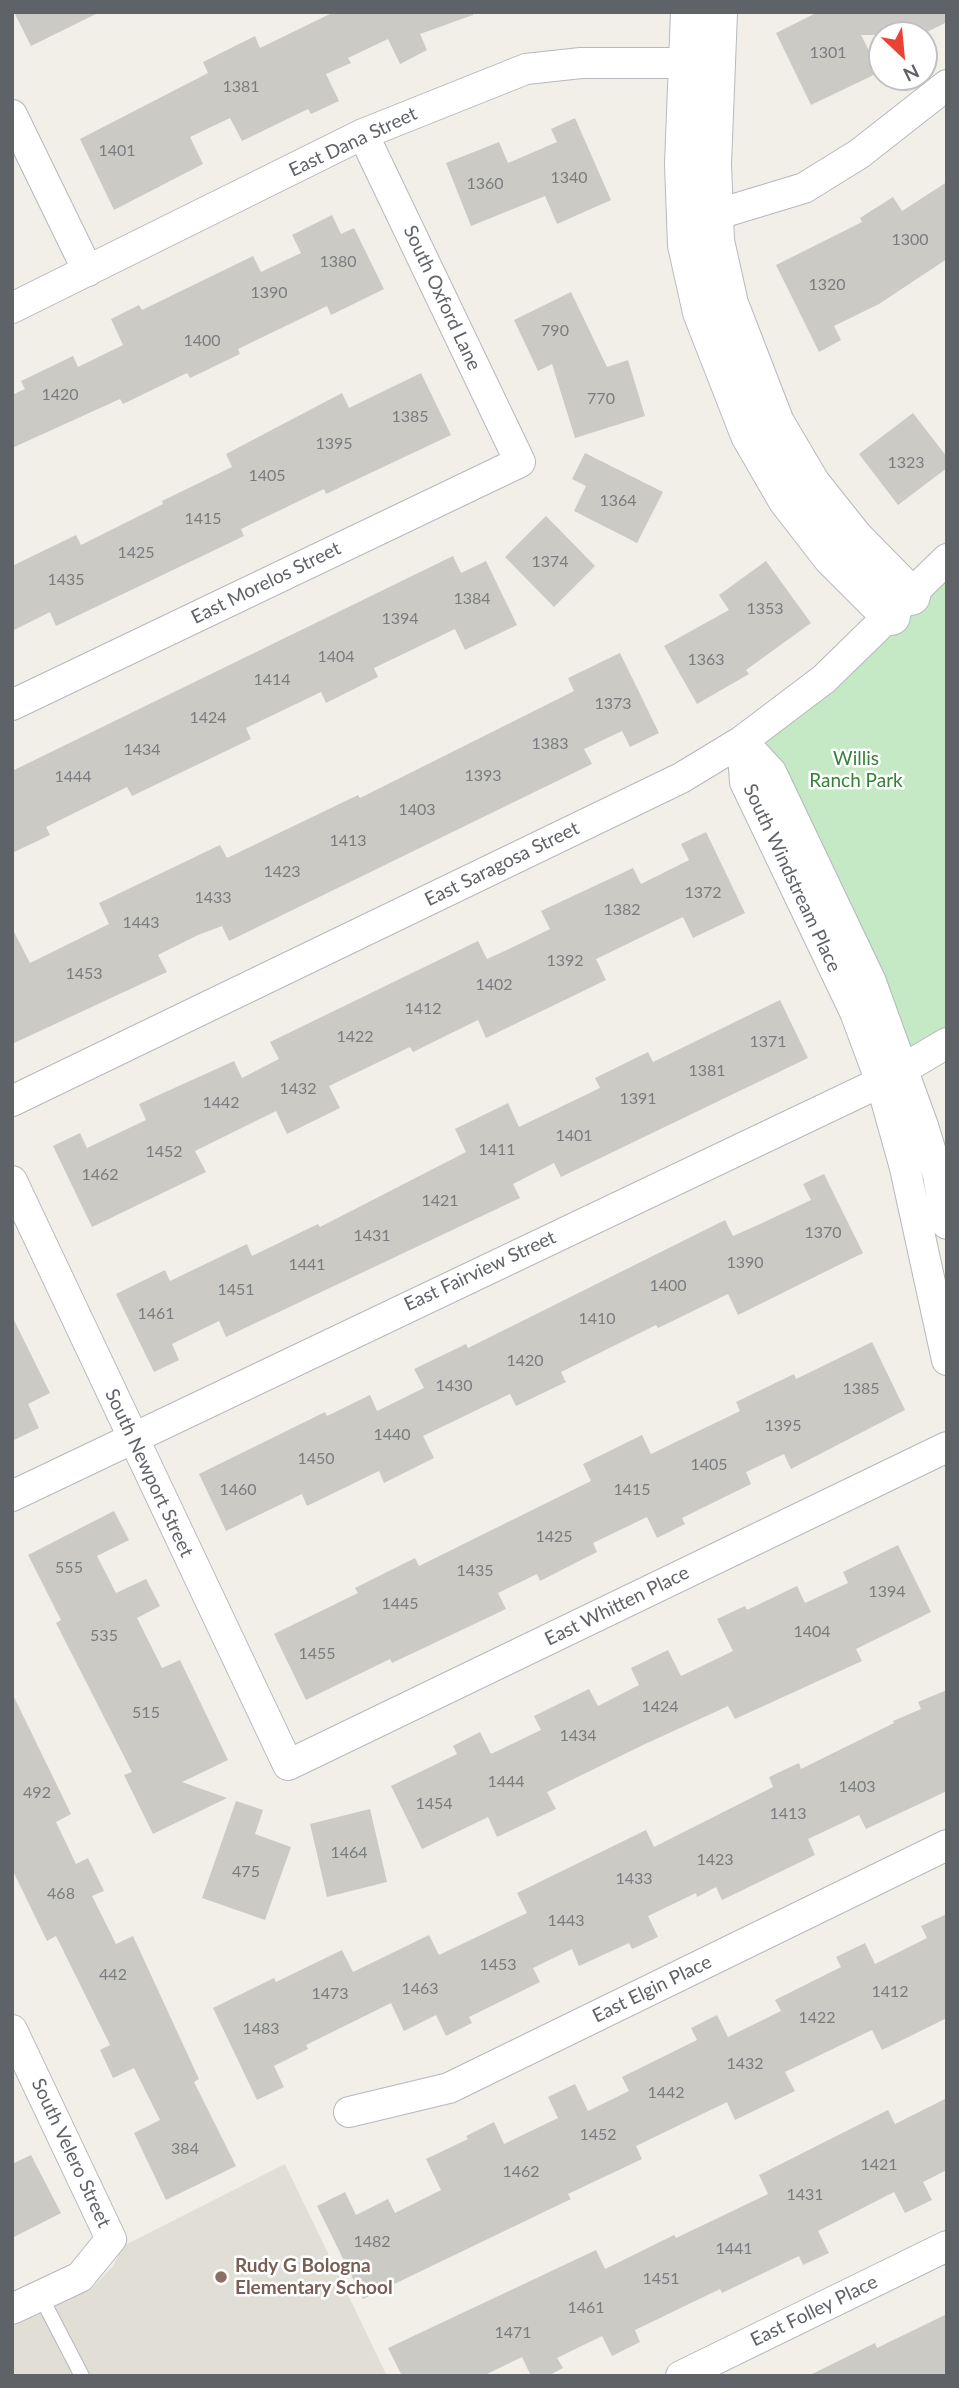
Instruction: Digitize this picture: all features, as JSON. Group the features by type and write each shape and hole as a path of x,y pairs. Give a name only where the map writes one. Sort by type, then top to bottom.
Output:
{"street":[{"path":"690,12 702,63 712,164 700,219 715,241 729,304 775,423 810,484 854,538 901,606"},
{"path":"702,63 718,12"},
{"name":"East Dana Street","path":"12,308 363,134 526,69 581,63 702,63"},
{"path":"700,219 804,188 859,154 947,85"},
{"path":"12,115 88,271"},
{"name":"South Oxford Lane","path":"363,134 520,462"},
{"name":"East Morelos Street","path":"12,705 520,462"},
{"name":"East Saragosa Street","path":"12,1101 681,778 742,741 824,679 947,559"},
{"name":"South Windstream Place","path":"742,741 771,772 840,913 892,1075 937,1175 947,1224"},
{"name":"East Fairview Street","path":"12,1496 892,1075 947,1043"},
{"name":"South Windstream Place","path":"892,1075 905,1168 947,1360"},
{"name":"South Newport Street","path":"12,1181 288,1765"},
{"name":"East Whitten Place","path":"288,1765 947,1447"},
{"name":"East Elgin Place","path":"349,2112 449,2088 947,1845"},
{"name":"South Velero Street","path":"12,2030 111,2239 80,2277 40,2295"},
{"name":"East Folley Place","path":"681,2376 947,2246"},
{"path":"12,2309 40,2295"}],"lane":[{"path":"40,2295 82,2376"}],"shaded area":[{"name":"Rudy G Bologna Elementary School","path":"285,2164 387,2376 12,2376 12,2327 92,2288 113,2266 123,2246"}],"green space":[{"name":"Willis Ranch Park","path":"947,559 947,1043 892,1076 742,741"}],"building":[{"path":"14,12 100,12 31,46"},
{"path":"334,12 473,12 473,15 420,34 427,50 400,64 388,39 348,58 351,63 326,74 339,101 311,114 308,109 242,141 230,118 190,137 203,164 114,210 80,139 208,73 203,62 255,36 260,48"},
{"path":"818,12 947,12 947,22 938,26 938,21 868,21 868,35 861,35 868,49 868,78 811,105 776,33"},
{"path":"575,118 611,200 557,224 545,196 471,226 446,163 499,142 508,163 557,142 551,129"},
{"path":"947,182 947,259 879,304 834,326 841,340 819,352 776,265 862,222 860,218 893,197 902,211"},
{"path":"332,215 341,234 354,228 384,289 331,315 327,306 238,349 240,354 190,378 187,373 123,404 120,399 12,448 12,395 25,389 21,381 73,356 78,367 123,345 111,319 139,305 142,310 253,256 261,272 301,253 292,235"},
{"path":"571,292 607,367 628,360 645,416 575,438 552,364 538,371 514,320"},
{"path":"421,373 451,435 326,494 324,489 241,529 244,536 56,626 50,612 12,631 12,566 76,535 81,545 163,504 162,501 232,467 226,454 342,393 349,408"},
{"path":"913,413 947,457 947,468 898,505 859,454"},
{"path":"585,453 663,492 637,543 574,511 586,486 572,479"},
{"path":"546,516 595,566 554,607 505,557"},
{"path":"453,556 461,573 486,561 517,625 465,650 455,629 374,668 378,677 326,703 321,692 246,728 251,739 132,796 127,787 46,827 50,835 12,853 12,771"},
{"path":"766,561 811,623 746,670 749,674 697,704 664,646 729,610 719,595"},
{"path":"620,653 659,733 630,747 622,731 584,749 592,764 229,941 222,926 198,935 158,955 167,972 12,1044 12,928 30,963 109,924 99,903 220,845 227,858 358,795 360,798 574,691 568,678"},
{"path":"706,832 745,913 693,938 683,917 596,959 606,980 486,1038 478,1020 413,1052 410,1047 329,1086 340,1108 287,1134 276,1111 195,1151 206,1172 92,1227 53,1146 80,1133 87,1148 146,1120 139,1104 234,1061 242,1078 279,1059 270,1042 478,941 487,959 509,949 550,929 541,911 633,868 641,884 689,860 681,844"},
{"path":"780,1000 808,1058 561,1177 554,1163 513,1184 520,1198 226,1337 219,1321 172,1344 179,1360 154,1372 116,1294 165,1270 170,1281 247,1244 252,1256 318,1224 320,1227 466,1152 455,1129 508,1103 519,1127 600,1088 595,1078 648,1052 653,1062"},
{"path":"824,1174 863,1253 738,1315 728,1294 658,1328 656,1325 561,1372 566,1382 516,1406 510,1394 423,1436 434,1458 384,1483 379,1471 307,1506 302,1494 226,1531 199,1474 325,1412 327,1416 370,1395 377,1411 424,1388 414,1369 466,1344 468,1348 725,1220 733,1236 811,1200 803,1184"},
{"path":"12,1316 50,1393 28,1404 39,1428 12,1441"},
{"path":"872,1342 905,1410 791,1469 784,1454 746,1472 751,1484 682,1518 685,1524 657,1538 647,1517 593,1543 597,1552 540,1581 537,1574 498,1593 506,1609 392,1663 390,1659 306,1700 274,1634 358,1593 355,1588 415,1558 419,1566 591,1481 583,1464 642,1435 651,1454 740,1411 736,1402 794,1374 796,1379"},
{"path":"114,1511 129,1540 97,1556 116,1593 146,1579 160,1606 137,1618 162,1668 180,1660 228,1760 182,1782 227,1798 153,1834 124,1775 132,1772 56,1623 61,1620 28,1555"},
{"path":"898,1545 931,1612 856,1649 862,1661 735,1719 728,1706 643,1745 547,1792 556,1809 497,1837 488,1817 422,1849 391,1786 457,1754 453,1746 480,1732 491,1754 541,1730 534,1716 589,1689 598,1706 639,1685 631,1668 668,1650 681,1676 733,1651 717,1619 745,1606 747,1610 797,1586 805,1603 848,1583 843,1572"},
{"path":"947,1690 947,1791 866,1829 859,1815 808,1839 815,1855 722,1900 716,1887 697,1897 696,1893 648,1916 658,1937 632,1949 629,1943 579,1966 572,1949 533,1968 540,1982 469,2017 472,2023 446,2036 436,2015 404,2031 391,2003 306,2045 308,2049 274,2066 284,2087 257,2100 213,2008 274,1978 276,1982 342,1950 353,1972 429,1935 439,1955 527,1913 517,1893 646,1830 654,1847 773,1787 769,1777 799,1763 801,1769 921,1709 918,1702"},
{"path":"12,1693 71,1814 56,1822 76,1864 88,1858 104,1891 92,1896 116,1944 133,1936 199,2079 194,2082 236,2166 166,2200 134,2133 160,2120 134,2068 113,2078 100,2050 110,2045 56,1936 47,1941 12,1869"},
{"path":"236,1801 263,1810 255,1834 291,1847 265,1920 202,1898"},
{"path":"370,1809 387,1882 327,1897 310,1824"},
{"path":"947,1914 947,2018 882,2050 872,2030 785,2072 795,2091 735,2120 727,2102 636,2146 642,2159 568,2194 571,2199 363,2299 317,2206 345,2192 356,2215 388,2199 395,2213 441,2190 426,2159 468,2139 466,2136 494,2122 504,2144 558,2118 548,2097 575,2084 588,2111 629,2091 622,2077 697,2040 691,2028 717,2015 728,2037 781,2011 775,2000 841,1967 836,1957 865,1943 875,1964 927,1938 921,1926"},
{"path":"947,2098 947,2170 923,2182 932,2200 905,2213 894,2192 818,2231 829,2253 803,2265 799,2256 722,2293 720,2289 635,2330 640,2342 612,2356 602,2336 557,2358 563,2368 548,2376 531,2376 522,2357 483,2376 402,2376 388,2348 596,2250 605,2269 674,2235 676,2238 768,2194 759,2175 888,2110 895,2124"},
{"path":"31,2155 61,2213 12,2238 12,2164"},
{"path":"947,2314 947,2376 808,2376 875,2343 877,2348"}],"place":[{"name":"Rudy G Bologna Elementary School","path":"221,2277"}]}
